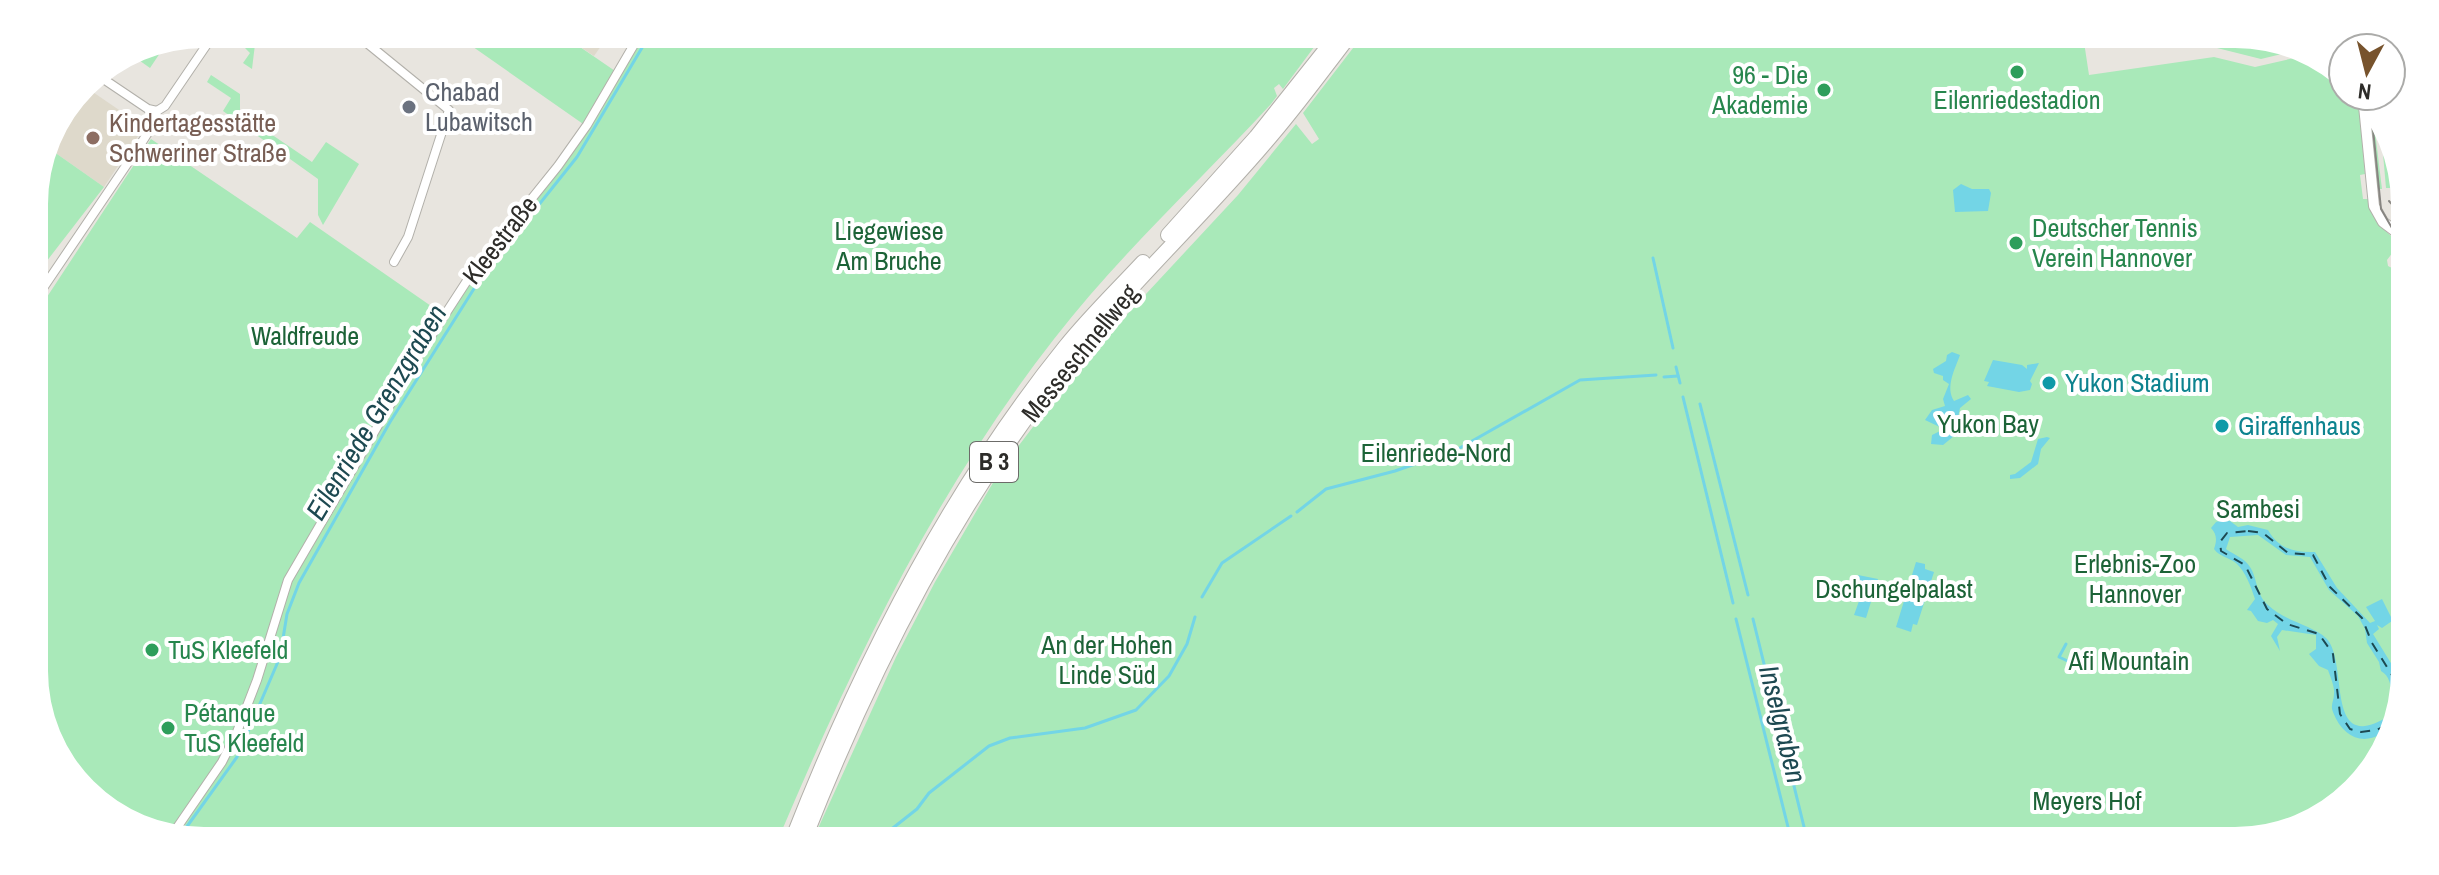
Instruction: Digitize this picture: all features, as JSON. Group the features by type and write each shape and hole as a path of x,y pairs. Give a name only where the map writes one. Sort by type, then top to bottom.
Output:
{"highway":[{"name":"Messeschnellweg","path":"797,827 833,741 898,605 981,463 1066,346 1256,137 1327,48"},
{"name":"Messeschnellweg","path":"809,827 843,745 914,596 990,469 1075,353 1265,143 1340,48"}],"street":[{"path":"48,281 142,142 154,123 157,111 165,106 204,48"},
{"path":"373,48 449,110 408,237 394,262"},
{"name":"Kleestraße","path":"179,825 222,762 237,732 257,680 288,580 422,350 472,273 587,125 632,48"},
{"path":"107,82 148,109 157,111"},
{"path":"2365,118 2372,200 2376,211 2391,225"}],"shaded area":[{"path":"582,48 600,48 594,56"},
{"name":"Kindertagesstätte Schweriner Straße","path":"95,93 144,127 104,187 56,154 74,117"}],"green space":[{"path":"245,48 255,48 252,69 243,63 250,53"},
{"path":"475,48 582,48 618,73 632,48 1313,48 1283,89 1279,84 1274,88 1277,96 1271,104 1132,248 1079,308 1012,396 972,455 901,578 868,641 783,827 204,827 163,822 117,801 74,758 56,721 49,692 48,295 151,139 297,238 310,222 444,315 586,126"},
{"path":"1353,48 2085,48 2089,75 2214,57 2255,67 2291,59 2313,69 2327,78 2327,112 2359,112 2365,174 2360,175 2363,199 2368,199 2378,222 2391,236 2391,255 2387,260 2391,268 2391,671 2383,721 2370,749 2345,781 2313,806 2276,822 2245,827 819,827 896,657 935,582 1001,469 1080,365 1238,195 1296,124 1312,144 1319,139 1303,113"},
{"path":"2217,48 2256,49 2280,54 2261,59"},
{"path":"159,54 150,68 141,62"},
{"path":"211,75 240,94 240,113 312,162 326,142 359,164 323,225 318,215 318,179 223,111 231,98 207,82"},
{"path":"2369,125 2376,137 2382,189 2376,189"},
{"path":"56,154 104,187 48,259 48,194"},
{"path":"2383,155 2390,183 2390,188 2386,188"}],"water":[{"path":"1961,184 1972,189 1989,189 1988,211 1955,212 1953,190"},
{"path":"1952,352 1960,355 1952,378 1951,396 1954,401 1968,395 1971,399 1960,408 1954,436 1943,445 1931,444 1932,435 1944,429 1925,420 1932,410 1945,406 1943,399 1949,384 1933,369 1946,361 1947,355"},
{"path":"1993,360 2022,365 2027,369 2027,365 2039,363 2030,381 2030,390 2019,392 1987,386 1989,382 1984,381"},
{"path":"2050,438 2041,449 2038,464 2020,478 2010,479 2010,475 2031,462 2038,439"},
{"path":"2223,520 2238,527 2248,525 2268,530 2287,548 2315,552 2337,588 2370,623 2375,621 2366,607 2382,599 2391,622 2382,628 2377,625 2379,629 2373,634 2391,663 2390,688 2389,679 2381,671 2367,643 2365,629 2358,616 2329,590 2310,557 2286,555 2258,535 2230,537 2226,549 2248,564 2268,605 2326,638 2333,650 2346,716 2355,724 2368,725 2384,718 2377,735 2361,739 2352,736 2338,723 2332,710 2334,691 2328,670 2319,666 2309,654 2316,649 2316,635 2282,630 2277,637 2280,651 2271,636 2278,624 2273,620 2267,623 2258,621 2247,610 2255,599 2250,585 2236,563 2214,549 2216,538 2211,528"},
{"path":"1916,562 1925,564 1925,569 1934,572 1917,625 1913,624 1911,632 1896,627"},
{"path":"1858,575 1878,579 1866,618 1854,615 1863,590"}],"waterway":[{"name":"Eilenriede Grenzgraben","path":"187,826 237,757 280,657 287,614 299,583 390,422 482,276 577,157 642,48"},
{"path":"1653,258 1673,348"},
{"name":"Inselgraben","path":"1676,367 1680,383"},
{"path":"1297,512 1326,489 1395,471 1458,449 1580,380 1656,375"},
{"path":"1664,377 1678,376"},
{"name":"Inselgraben","path":"1683,397 1733,603"},
{"path":"1700,404 1748,595"},
{"path":"1202,597 1222,563 1291,516"},
{"path":"894,827 917,809 929,793 989,746 1010,738 1085,728 1136,710 1169,676 1187,644 1195,617"},
{"name":"Inselgraben","path":"1736,619 1788,827"},
{"path":"1753,619 1804,827"},
{"path":"2066,644 2059,657 2072,663"}],"ferry route":[{"path":"2248,531 2263,533 2288,553 2313,555 2330,587 2362,618 2372,643 2391,673"},
{"path":"2248,531 2227,533 2220,542 2221,551 2245,565 2267,609 2287,624 2319,634 2333,654 2340,714 2350,729 2361,732 2380,728"}],"tram line":[{"path":"2373,133 2381,209 2391,226"}],"place":[{"name":"Eilenriedestadion","path":"2017,72"},
{"name":"96 - Die Akademie","path":"1824,90"},
{"name":"Chabad Lubawitsch","path":"409,107"},
{"name":"Kindertagesstätte Schweriner Straße","path":"93,138"},
{"name":"Deutscher Tennis Verein Hannover","path":"2016,243"},
{"name":"Yukon Stadium","path":"2049,383"},
{"name":"Giraffenhaus","path":"2222,426"},
{"name":"TuS Kleefeld","path":"152,650"},
{"name":"Pétanque TuS Kleefeld","path":"168,728"}],"park label":[{"name":"Liegewiese Am Bruche","path":"889,246"},
{"name":"Waldfreude","path":"305,336"},
{"name":"Yukon Bay","path":"1988,424"},
{"name":"Eilenriede-Nord","path":"1436,453"},
{"name":"Sambesi","path":"2258,509"},
{"name":"Erlebnis-Zoo Hannover","path":"2135,579"},
{"name":"Dschungelpalast","path":"1894,589"},
{"name":"An der Hohen Linde Süd","path":"1107,660"},
{"name":"Afi Mountain","path":"2129,661"},
{"name":"Meyers Hof","path":"2087,801"}]}
